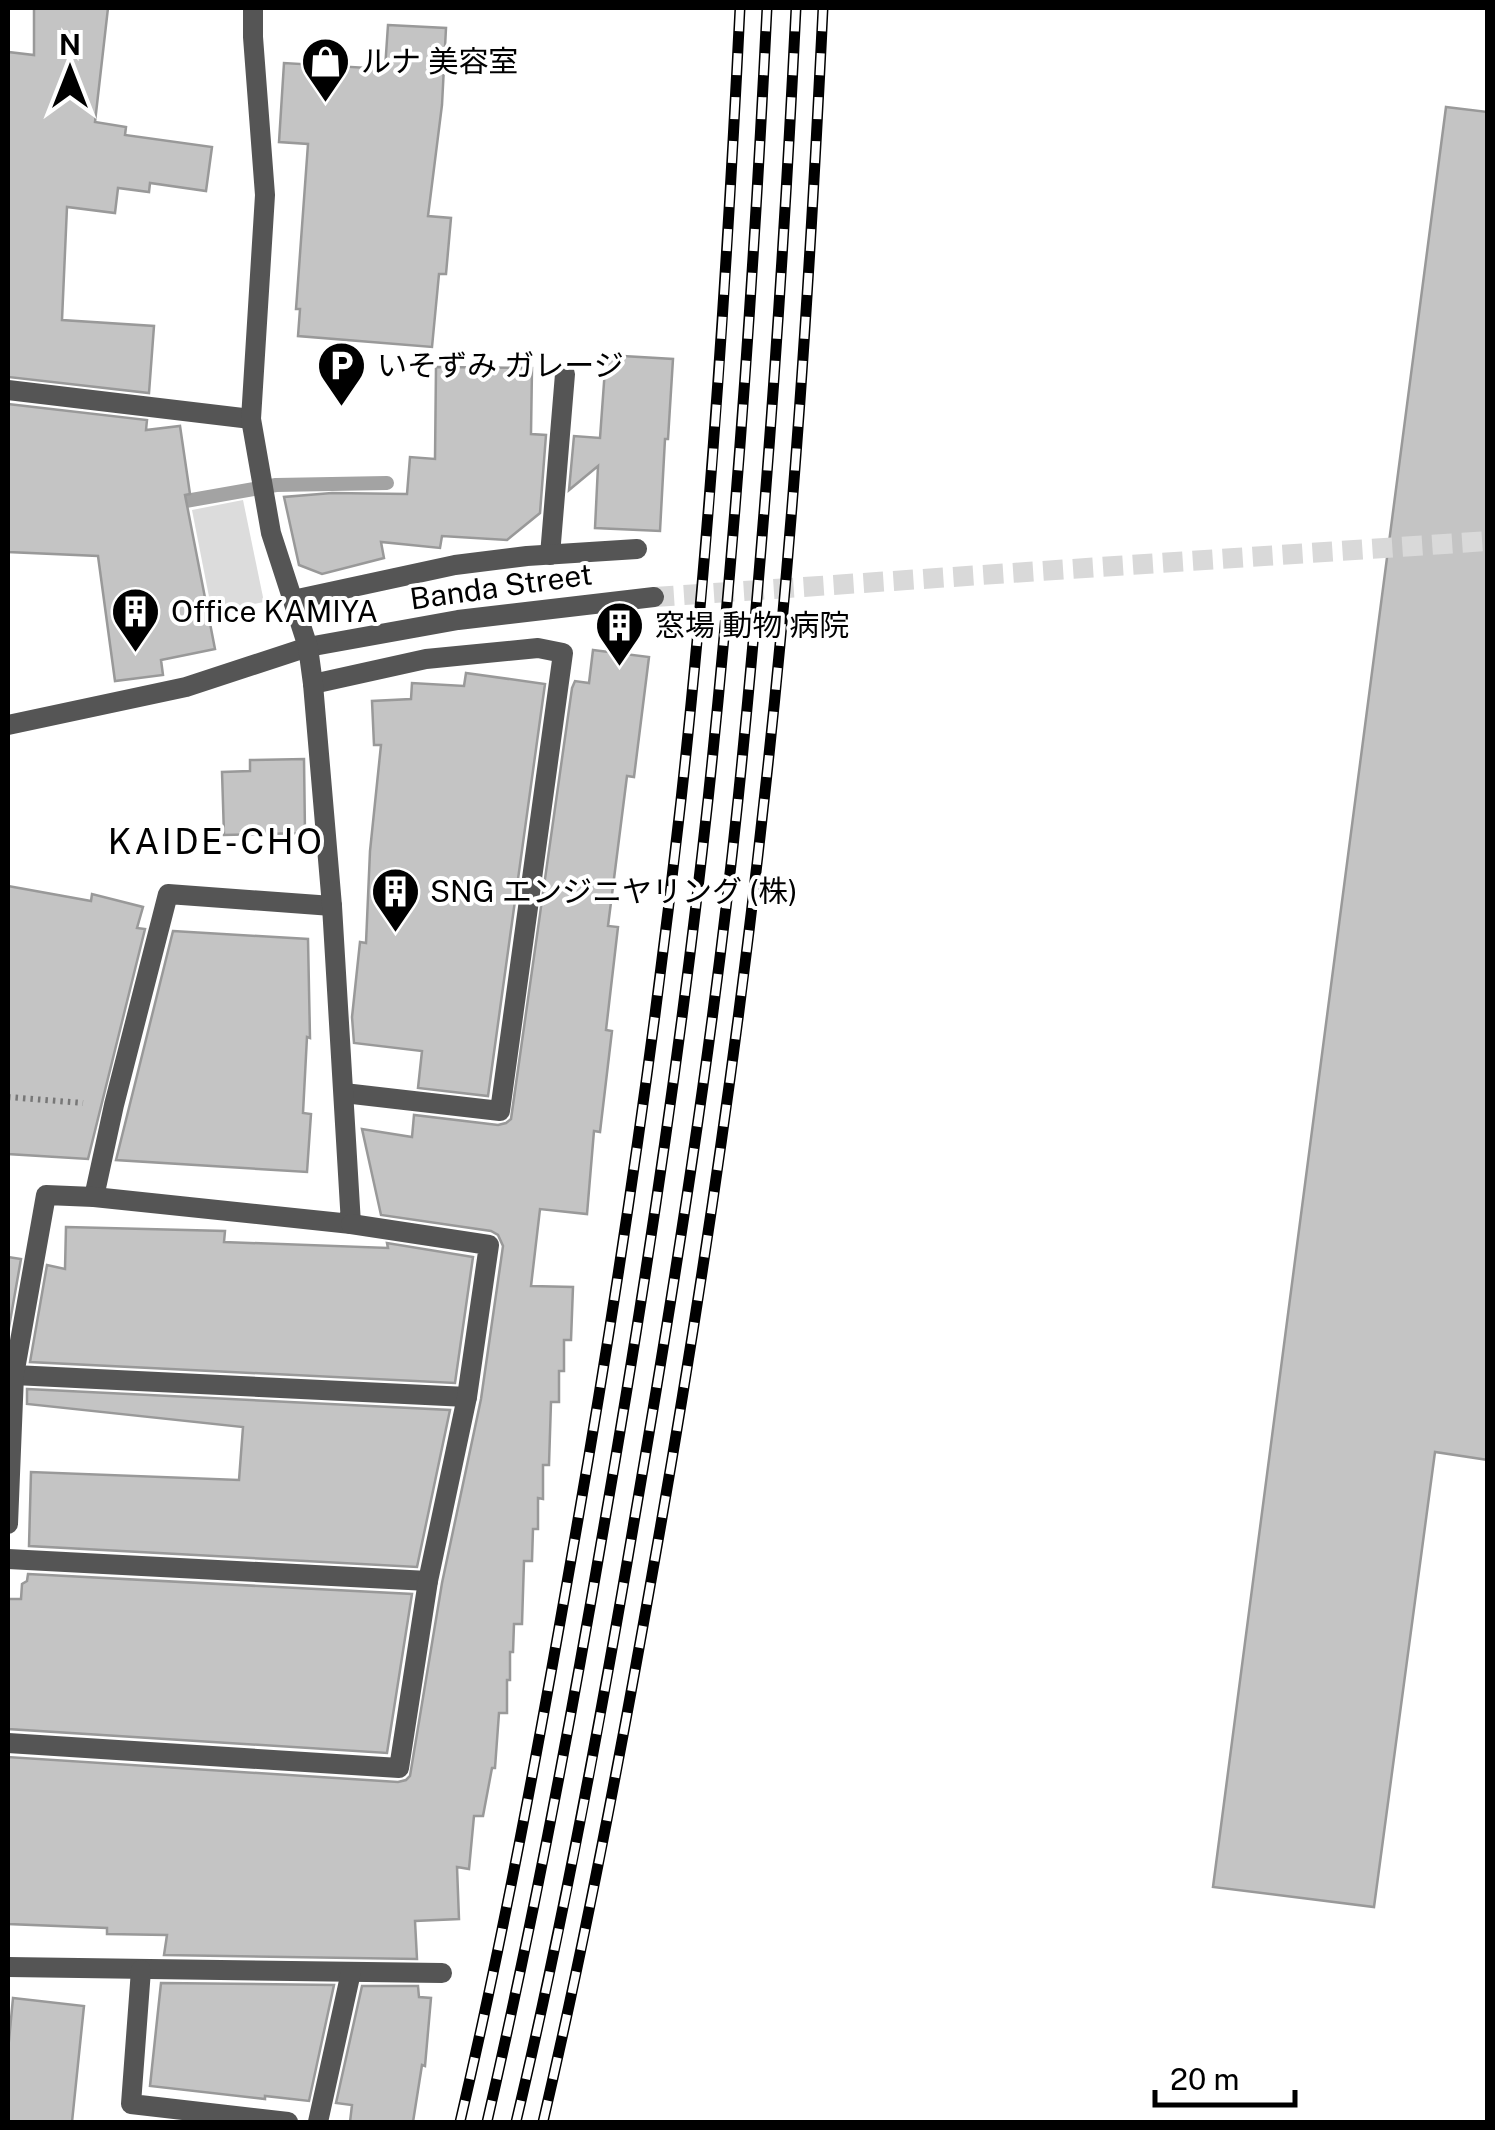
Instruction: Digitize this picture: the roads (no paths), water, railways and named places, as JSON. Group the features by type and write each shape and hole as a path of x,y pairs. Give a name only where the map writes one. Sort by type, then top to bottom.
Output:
{"street":[{"path":"254,8 265,196 251,420 271,533 308,647 313,684 332,906 351,1224"},
{"path":"550,554 565,374"},
{"path":"8,390 251,420"},
{"path":"293,600 455,566 550,554 637,549"},
{"name":"Banda Street","path":"8,726 186,687 308,647 458,620 654,597"},
{"path":"313,684 426,659 538,648 562,654 500,1111 344,1093"},
{"path":"94,1197 168,894 332,906"},
{"path":"8,1524 14,1375 46,1195 351,1224 490,1245 467,1396 428,1581 399,1768 8,1743"},
{"path":"14,1375 467,1396"},
{"path":"8,1559 428,1581"},
{"path":"8,1967 442,1973"},
{"path":"141,1970 131,2104 288,2122"},
{"path":"318,2122 351,1972"}],"waterway":[{"path":"169,504 276,485 387,483"}],"tunnel":[{"path":"654,597 1488,541"}],"railway":[{"path":"460,2122 520,1839 572,1554 646,1083 681,800 709,503 740,8"},
{"path":"487,2122 534,1906 575,1688 632,1358 674,1080 727,602 767,8"},
{"path":"516,2122 565,1898 608,1673 705,1072 738,800 765,503 796,8"},
{"path":"543,2122 601,1849 652,1575 700,1289 740,1002 774,710 792,510 823,8"}],"place":[{"name":"ルナ 美容室","path":"326,104"},
{"name":"いそずみ ガレージ","path":"342,408"},
{"name":"Office KAMIYA","path":"136,654"},
{"name":"窓場 動物 病院","path":"620,668"},
{"name":"SNG エンジニヤリング (株)","path":"395,934"}],"district":[{"name":"KAIDE-CHO","path":"216,842"}]}
